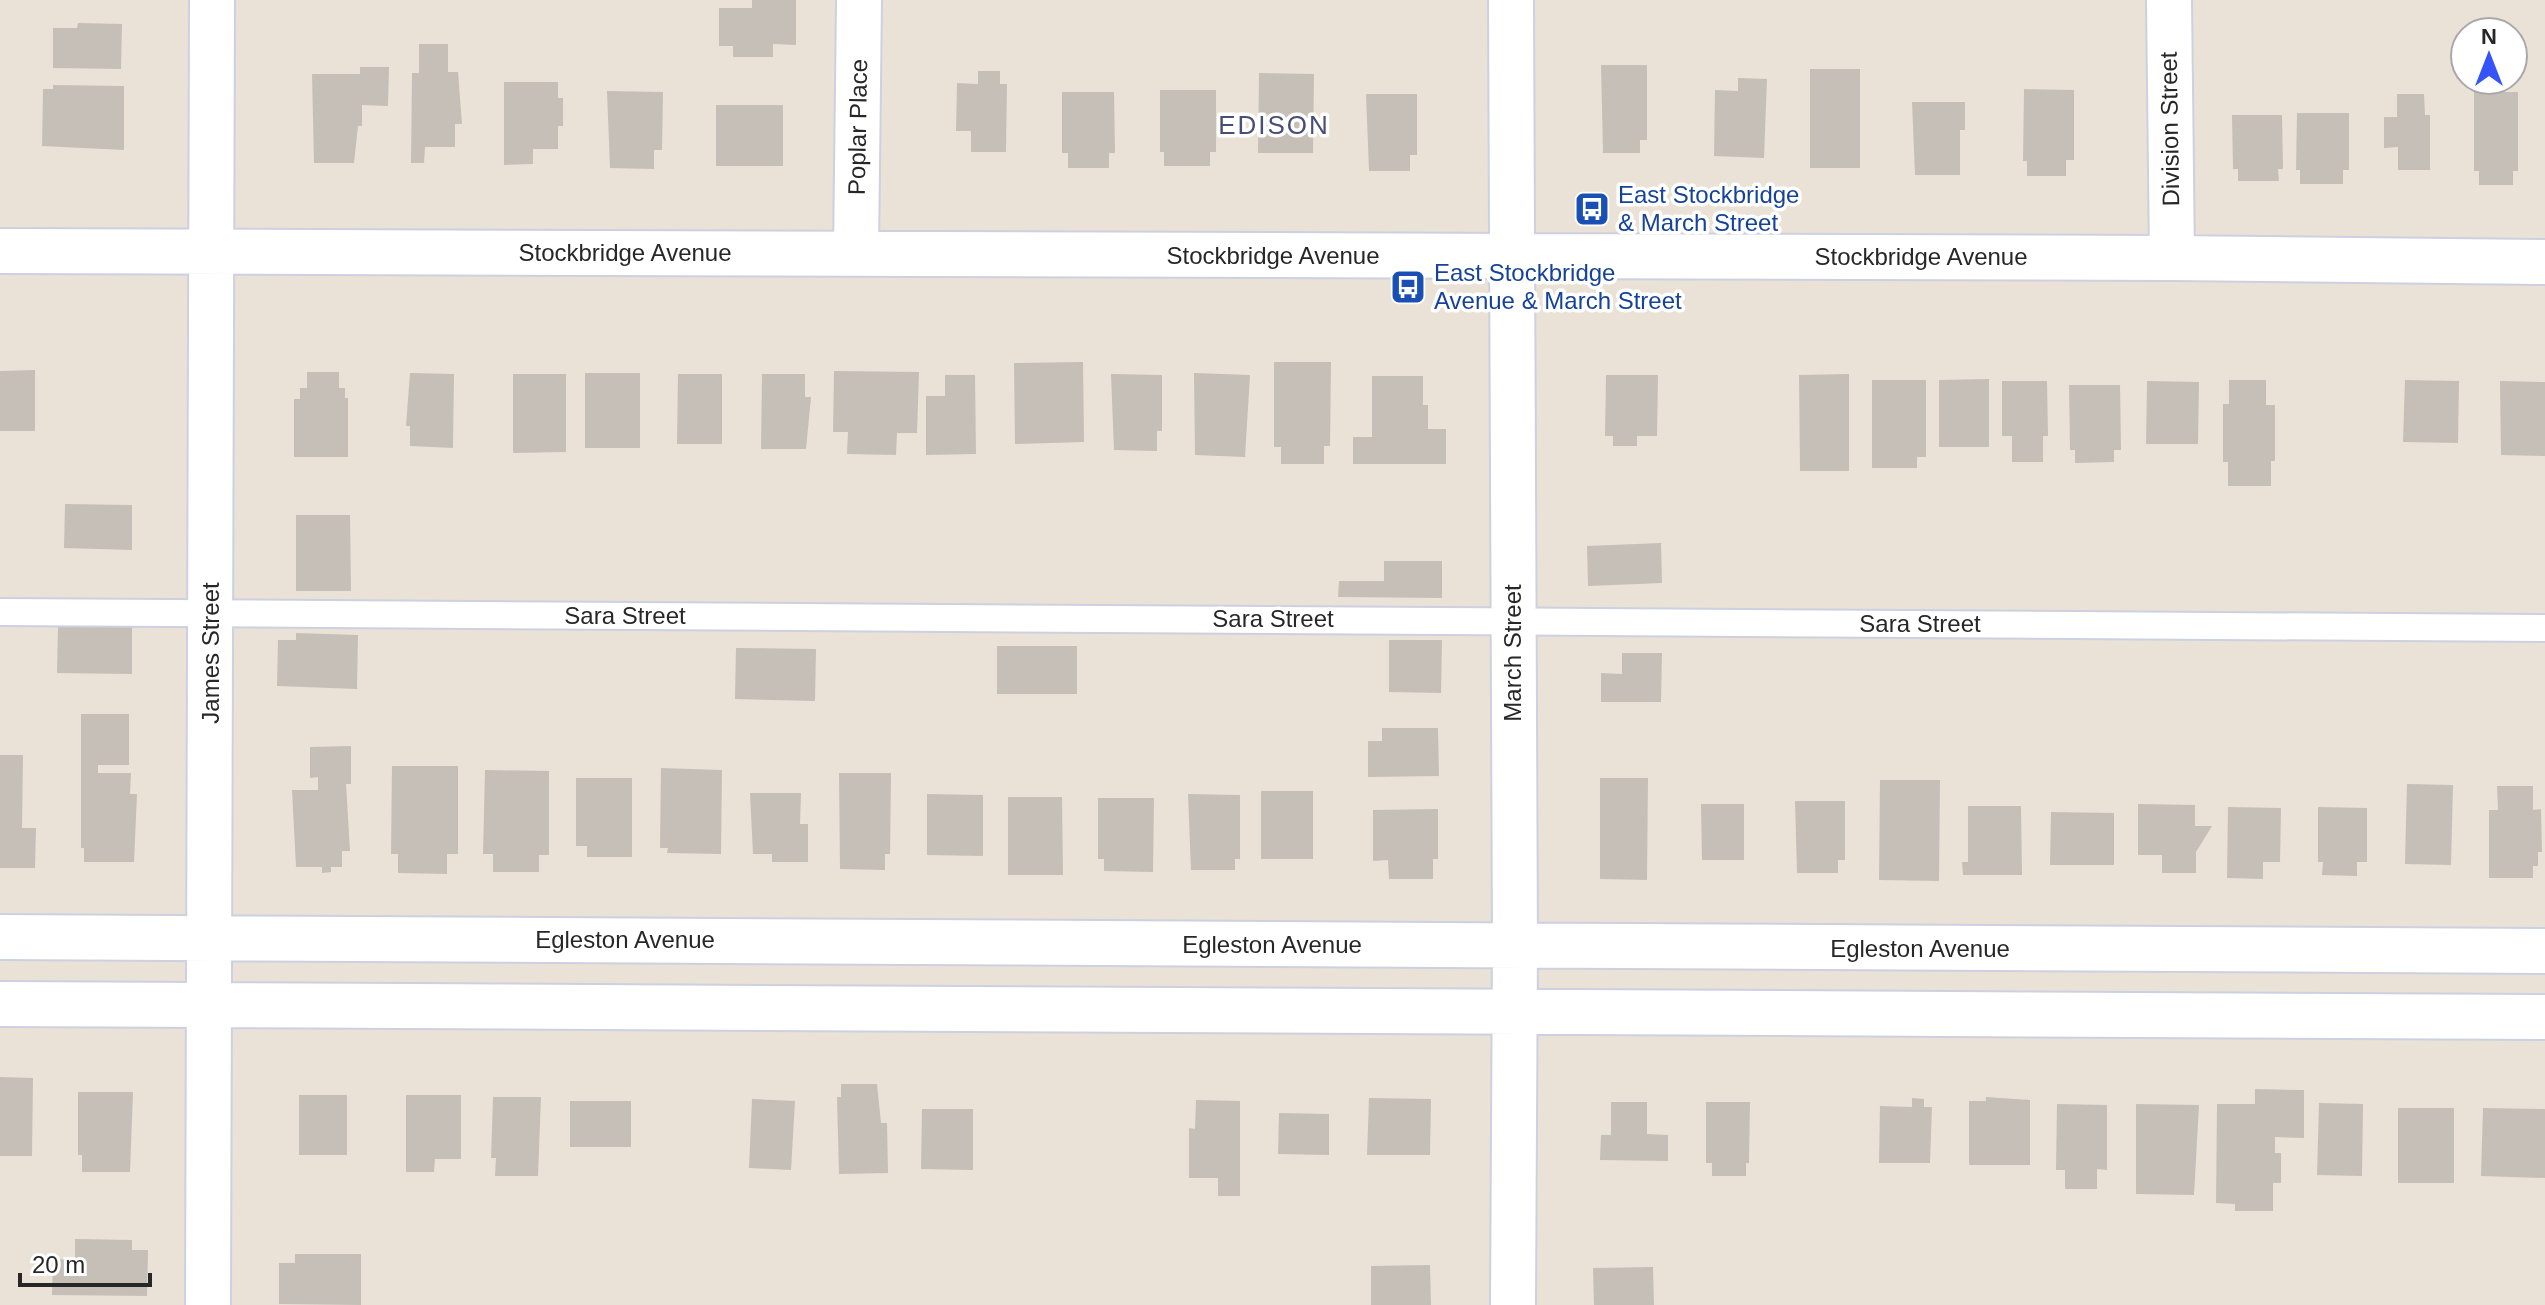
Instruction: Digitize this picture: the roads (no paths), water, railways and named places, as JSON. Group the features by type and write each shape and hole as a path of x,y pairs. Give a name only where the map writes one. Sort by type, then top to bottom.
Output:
{"street":[{"name":"James Street","path":"208,1305 212,0"},
{"name":"Poplar Place","path":"856,254 859,0"},
{"name":"March Street","path":"1511,0 1515,947 1513,1305"},
{"name":"Division Street","path":"2169,0 2172,258"},
{"name":"Stockbridge Avenue","path":"0,251 2545,262"},
{"name":"Egleston Avenue","path":"0,937 2545,951"},
{"path":"862,1009 863,942"},
{"path":"2161,1015 2162,950"},
{"path":"0,1004 2545,1017"}],"lane":[{"name":"Sara Street","path":"0,612 2545,628"}],"place":[{"name":"East Stockbridge & March Street","path":"1592,209"},
{"name":"East Stockbridge Avenue & March Street","path":"1408,287"}],"district":[{"name":"EDISON","path":"1274,125"}]}
